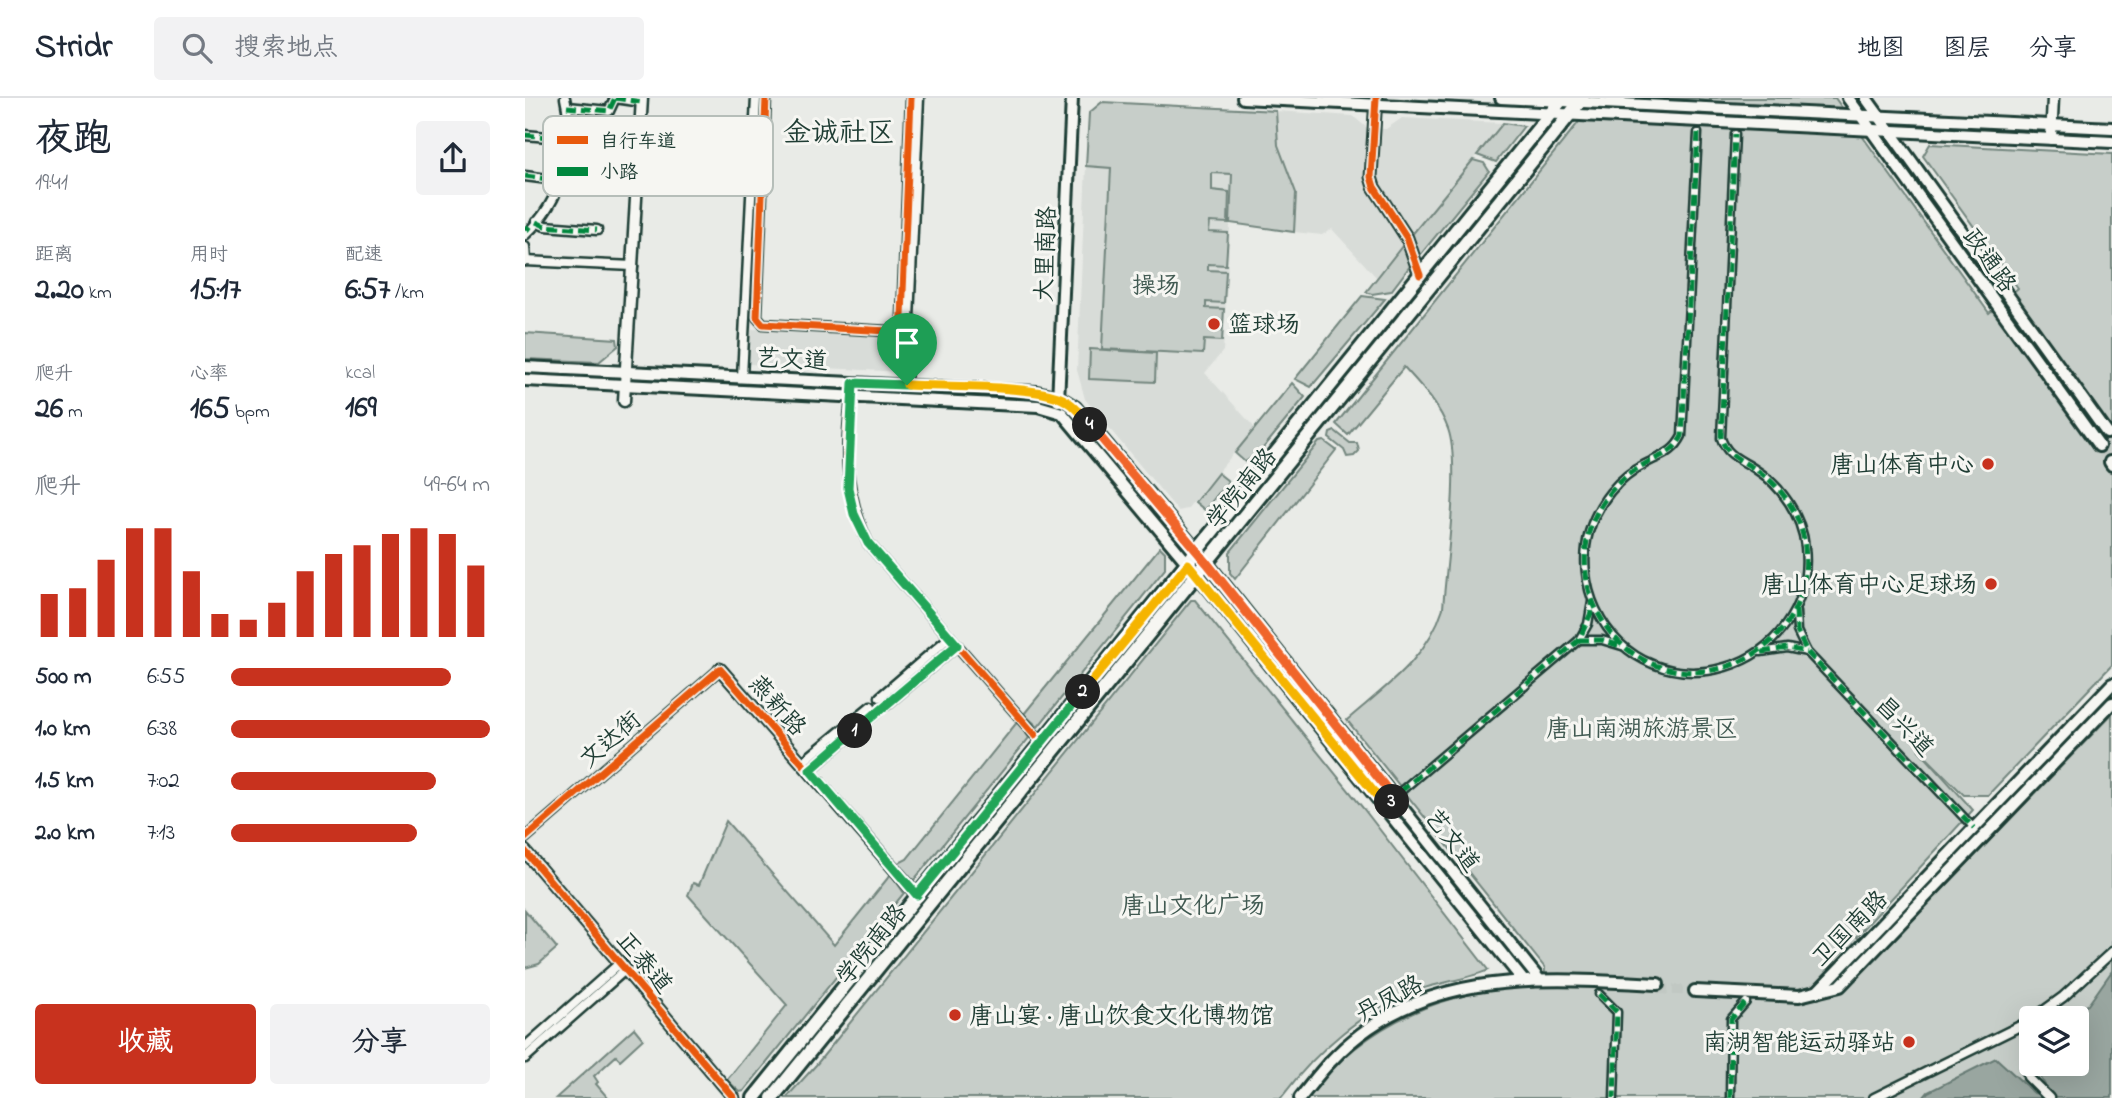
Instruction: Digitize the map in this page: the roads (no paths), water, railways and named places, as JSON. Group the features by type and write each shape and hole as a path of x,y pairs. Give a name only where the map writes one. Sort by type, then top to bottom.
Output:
{"main road":[{"name":"大里南路","path":"1054,410 1059,397 1072,98"},
{"path":"1243,98 1375,101 1568,115 2112,142"},
{"path":"1500,98 2112,128"},
{"name":"政通路","path":"1848,98 2099,446"},
{"name":"政通路","path":"1865,98 2107,433"},
{"name":"学院南路","path":"754,1098 1562,99"},
{"name":"学院南路","path":"772,1098 1581,100"},
{"path":"1986,290 1997,280"},
{"name":"艺文道","path":"525,367 1037,392 1059,397 1075,407 1198,551 1538,978"},
{"name":"艺文道","path":"525,380 1038,406 1062,412 1188,564 1394,799 1522,979"},
{"name":"卫国南路","path":"1817,992 2112,684"},
{"name":"卫国南路","path":"1817,992 1840,986 1851,976 2112,704"},
{"path":"1974,828 1983,837"},
{"name":"丹凤路","path":"1300,1098 1332,1059 1378,1022 1441,994 1522,979 1538,978 1658,986 1522,979"},
{"path":"1695,988 1817,992"}],"street":[{"path":"566,102 609,111 615,98 642,100"},
{"path":"755,116 756,98"},
{"path":"766,116 767,98"},
{"path":"763,196 757,317 763,324 888,331 901,324 911,98"},
{"path":"907,385 919,98"},
{"path":"2052,139 2053,98"},
{"path":"1375,101 1371,177 1374,187 1407,238 1420,275"},
{"path":"1394,799 1579,640 1591,613 1592,600 1585,555 1597,511 1626,476 1666,455 1679,443 1683,428 1698,133"},
{"path":"1735,134 1721,429 1724,444 1735,459 1774,483 1799,521 1807,566 1795,621 1807,652"},
{"path":"525,135 543,137"},
{"path":"525,176 543,180"},
{"path":"527,230 536,222 553,196"},
{"path":"624,401 637,196"},
{"path":"742,377 751,196"},
{"path":"536,222 545,226 597,230"},
{"path":"525,247 525,261 633,266"},
{"path":"853,383 848,488 854,514 868,543 1042,743"},
{"path":"1592,600 1606,626 1626,648"},
{"path":"1579,640 1602,640 1626,648 1647,661 1669,669 1692,673 1716,671 1739,664 1760,652 1786,626 1796,610"},
{"path":"875,709 873,699 953,641"},
{"path":"806,766 875,709 886,705 953,641"},
{"path":"1760,652 1787,648 1807,652"},
{"name":"昌兴道","path":"1807,652 1974,828"},
{"name":"燕新路","path":"720,669 917,895"},
{"name":"文达街","path":"525,838 720,669"},
{"path":"880,696 886,705"},
{"name":"正泰道","path":"525,851 734,1098"},
{"path":"2052,1006 2112,952"},
{"path":"525,1047 623,966"},
{"path":"525,1058 623,966"},
{"path":"1599,994 1618,1012 1615,1098"},
{"path":"1730,1098 1731,1018 1746,1002"},
{"path":"1874,1098 2019,1027"},
{"path":"2028,1076 2049,1098"}],"tunnel":[{"path":"2099,446 2110,462"},
{"path":"1658,989 1695,991"}],"place":[{"name":"篮球场","path":"1214,324"},
{"name":"唐山体育中心","path":"1988,464"},
{"name":"唐山体育中心足球场","path":"1991,584"},
{"name":"唐山宴 · 唐山饮食文化博物馆","path":"955,1015"},
{"name":"南湖智能运动驿站","path":"1909,1042"}],"district":[{"name":"金诚社区","path":"839,131"}],"park label":[{"name":"操场","path":"1156,285"},
{"name":"唐山南湖旅游景区","path":"1642,728"},
{"name":"唐山文化广场","path":"1193,905"}]}
